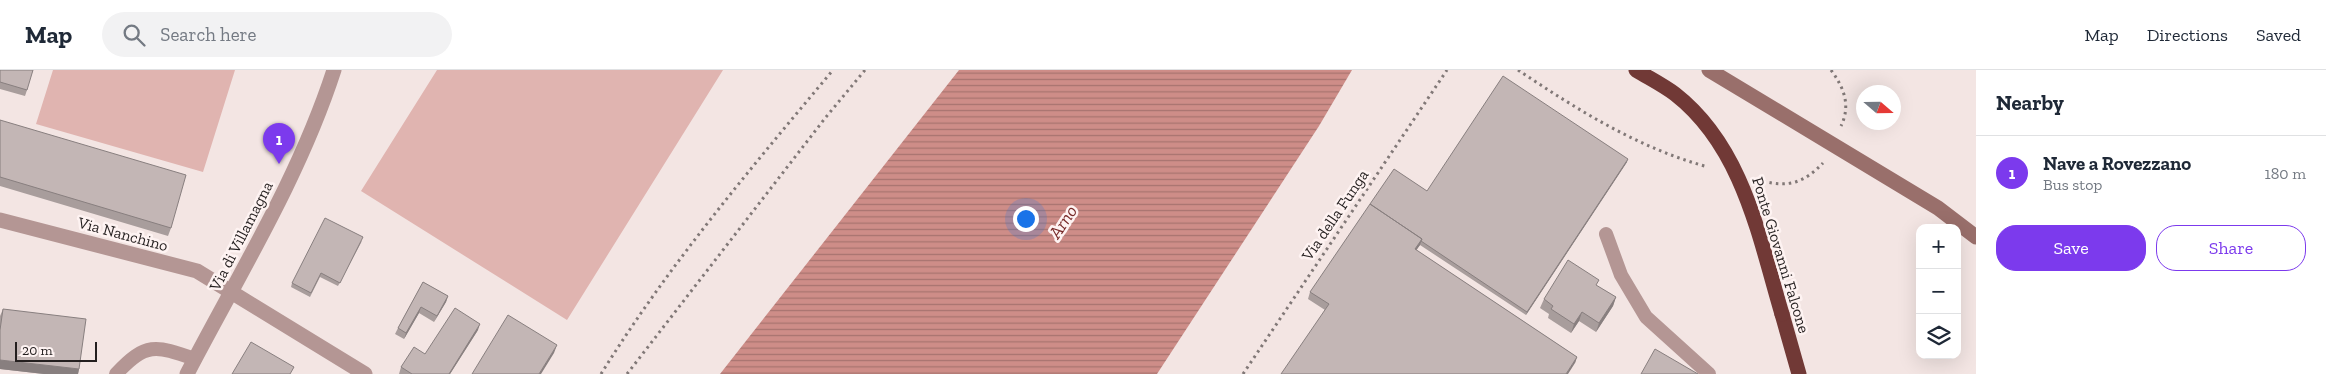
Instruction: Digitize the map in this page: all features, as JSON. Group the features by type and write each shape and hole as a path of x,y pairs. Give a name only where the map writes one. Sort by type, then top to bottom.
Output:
{"highway":[{"name":"Ponte Giovanni Falcone","path":"1636,70 1675,94 1686,104 1705,125 1728,157 1747,198 1799,374"}],"street":[{"name":"Via di Villamagna","path":"187,374 232,294 293,172 322,107 334,70"},
{"path":"1709,70 1938,208 1976,237"},
{"path":"1938,208 1976,225"},
{"name":"Via Nanchino","path":"0,220 197,272 365,374"}],"lane":[{"path":"1606,234 1621,275 1646,317 1709,374"},
{"path":"116,374 138,354 152,348 168,349 195,359"}],"path":[{"path":"600,374 628,330 723,204 833,70"},
{"path":"627,374 826,117 865,70"},
{"name":"Via della Funga","path":"1243,374 1447,70"},
{"path":"1518,70 1586,115 1687,161 1714,169"},
{"path":"1831,70 1841,84 1847,99 1842,126"},
{"path":"1760,181 1781,185 1794,184 1812,175 1824,162"}],"shaded area":[{"path":"53,70 235,70 203,172 36,124"},
{"path":"437,70 723,70 567,320 361,191"}],"water":[{"name":"Arno","path":"959,70 1352,70 1319,126 1157,374 720,374"}],"building":[{"path":"0,70 33,70 27,90 0,82"},
{"path":"1503,76 1628,159 1527,312 1421,241 1422,239 1370,204 1394,169 1427,191"},
{"path":"0,120 186,175 171,228 0,177"},
{"path":"1370,204 1422,239 1415,249 1577,357 1566,374 1281,374 1329,304 1310,292"},
{"path":"325,218 363,237 340,283 321,273 311,293 292,283"},
{"path":"1568,260 1599,280 1596,285 1616,297 1599,323 1582,312 1574,324 1551,309 1553,306 1544,299"},
{"path":"423,282 448,296 437,316 421,307 406,333 398,328"},
{"path":"455,308 480,324 449,374 412,374 401,367 414,347 425,354"},
{"path":"3,309 86,319 79,369 0,360 0,330"},
{"path":"508,315 557,345 539,374 472,374"},
{"path":"251,342 294,367 290,374 232,374"},
{"path":"1655,349 1698,374 1641,374"}],"place":[{"name":"Nave a Rovezzano","path":"279,164"}]}
